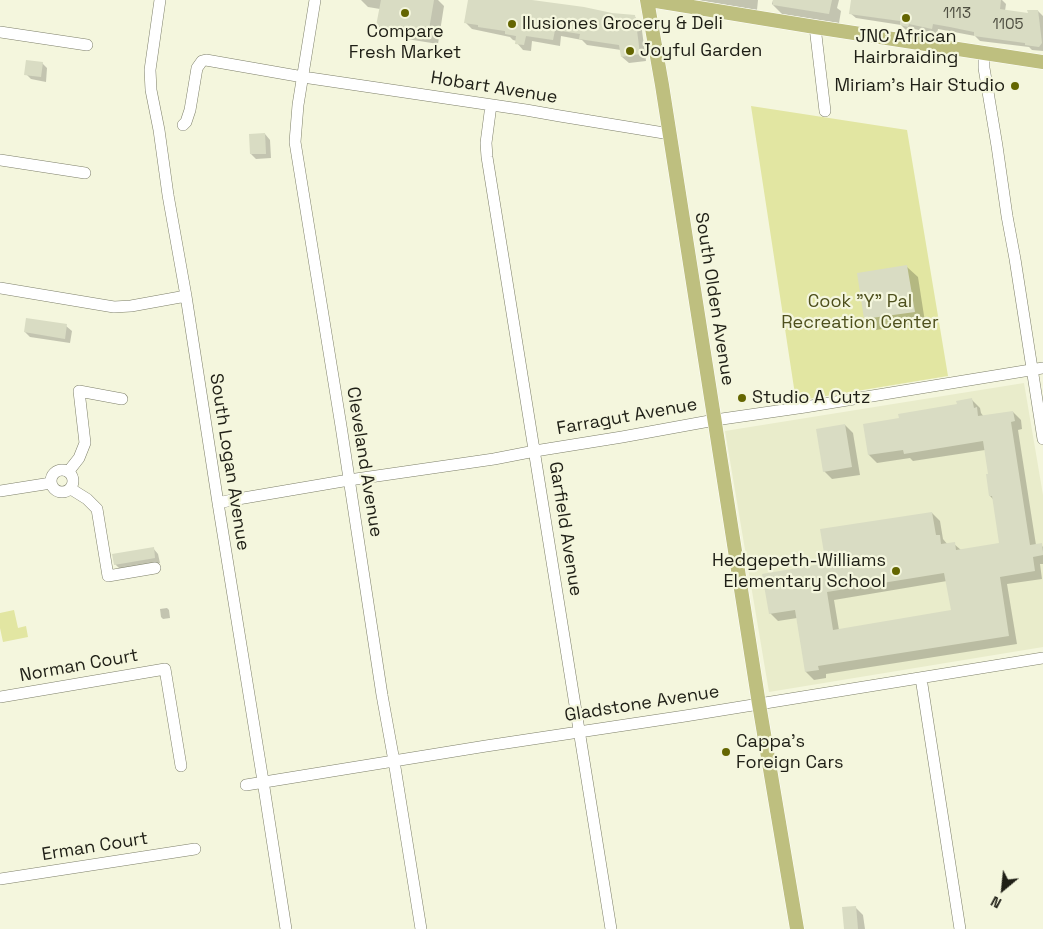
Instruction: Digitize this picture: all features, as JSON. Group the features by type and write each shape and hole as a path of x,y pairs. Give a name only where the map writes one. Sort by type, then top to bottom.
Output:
{"main road":[{"path":"648,0 1043,62"},
{"name":"South Olden Avenue","path":"648,0 796,929"}],"street":[{"name":"South Logan Avenue","path":"160,0 150,70 152,90 264,781 286,929"},
{"name":"Cleveland Avenue","path":"316,0 298,105 295,142 342,426 382,695 420,929"},
{"path":"815,27 825,111"},
{"path":"0,32 87,45"},
{"path":"984,53 984,68 1007,216 1037,369 1043,439"},
{"name":"Hobart Avenue","path":"183,125 190,110 198,68 202,61 206,60 303,77 526,110 670,134"},
{"name":"Garfield Avenue","path":"491,105 486,143 487,157 611,929"},
{"path":"0,160 85,173"},
{"path":"0,288 114,307 131,306 186,296"},
{"name":"Farragut Avenue","path":"218,503 349,480 494,459 535,450 715,420 1037,369"},
{"path":"68,472 79,458 85,443 79,391 122,399"},
{"path":"61,470 68,472 73,478 73,486 64,493 53,488 51,482 52,476 61,470"},
{"path":"0,491 51,482"},
{"path":"71,489 87,499 97,509 108,576 156,568"},
{"name":"Gladstone Avenue","path":"246,785 1043,658"},
{"name":"Norman Court","path":"0,697 165,669 181,766"},
{"path":"921,678 960,929"},
{"name":"Erman Court","path":"0,879 195,849"}],"shaded area":[{"name":"Hedgepeth-Williams Elementary School","path":"1024,383 1043,495 1043,647 769,692 725,431"}],"green space":[{"name":"Cook \"Y\" Pal Recreation Center","path":"751,106 907,130 948,376 796,401"},
{"path":"14,610 18,628 26,626 28,637 3,642 0,628 0,613"}],"building":[{"name":"Compare Fresh Market","path":"381,0 434,0 428,35 376,26"},
{"path":"468,0 532,0 635,15 640,54 621,57 619,45 579,39 580,34 555,30 553,40 526,36 524,45 515,44 516,36 505,34 505,31 464,23"},
{"path":"773,0 832,0 829,14 773,5"},
{"path":"851,0 1001,0 1000,9 1028,13 1027,10 1038,10 1042,43 1039,47 1025,45 1025,43 974,36 974,32 933,24 932,29 909,24 908,27 900,25 900,21 849,14"},
{"path":"26,60 43,62 41,77 24,75"},
{"path":"265,133 266,154 250,154 249,134"},
{"path":"907,265 915,312 864,319 857,273"},
{"path":"26,318 67,324 65,339 24,332"},
{"path":"972,398 974,408 977,407 978,416 1013,411 1015,421 1011,422 1030,545 1042,543 1043,555 1033,557 1035,571 1000,577 1009,636 818,666 819,670 805,672 795,610 769,614 762,574 821,564 820,554 824,553 820,529 932,512 936,535 940,535 941,544 955,542 956,550 999,543 992,496 989,496 983,441 904,454 903,450 868,455 863,424 899,418 898,414 957,404 956,401","holes":["944,573 951,610 833,630 827,592"]},
{"path":"845,424 852,467 823,472 816,429"},
{"path":"154,547 155,558 114,565 112,554"},
{"path":"856,906 858,929 844,929 842,907"}],"place":[{"name":"Compare Fresh Market","path":"405,13"},
{"name":"JNC African Hairbraiding","path":"906,18"},
{"name":"Ilusiones Grocery & Deli","path":"512,24"},
{"name":"Joyful Garden","path":"630,51"},
{"name":"Miriam's Hair Studio","path":"1015,86"},
{"name":"Studio A Cutz","path":"742,398"},
{"name":"Hedgepeth-Williams Elementary School","path":"896,571"},
{"name":"Cappa's Foreign Cars","path":"726,752"}]}
